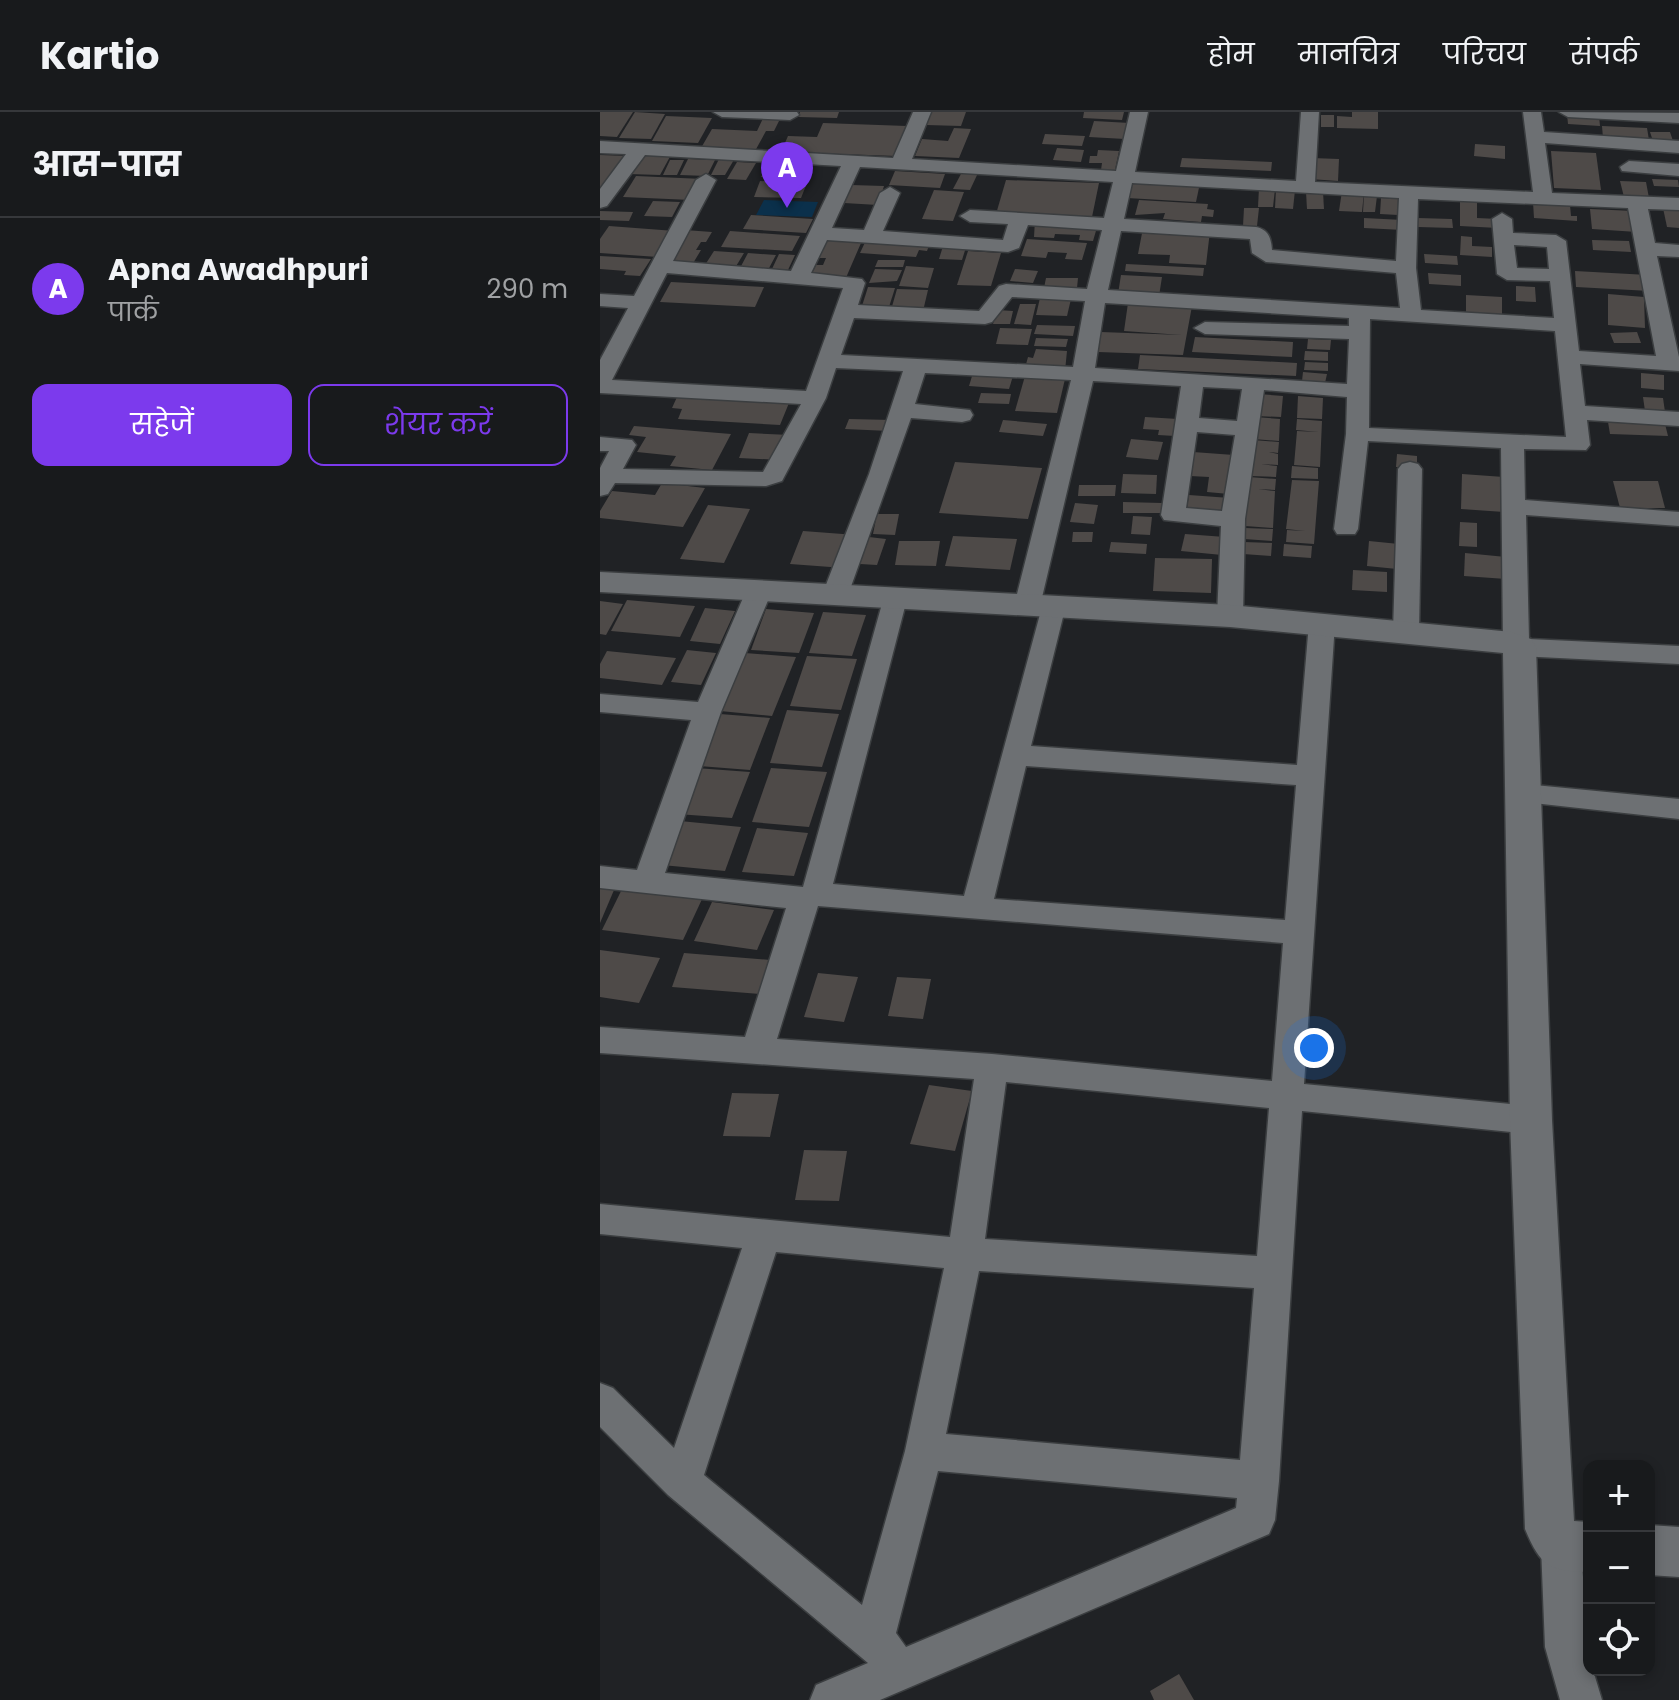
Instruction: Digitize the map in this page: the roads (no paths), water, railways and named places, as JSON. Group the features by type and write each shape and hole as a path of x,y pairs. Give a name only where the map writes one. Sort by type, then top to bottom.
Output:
{"street":[{"path":"722,112 791,113 766,159"},
{"path":"900,165 922,112"},
{"path":"976,909 1015,755 1096,296 1139,112"},
{"path":"1305,185 1310,112"},
{"path":"1532,112 1543,198"},
{"path":"1568,112 1679,118"},
{"path":"1537,137 1679,147"},
{"path":"600,147 766,159 1305,185 1409,193 1679,204"},
{"path":"600,202 639,150"},
{"path":"799,277 853,162"},
{"path":"1629,167 1679,170"},
{"path":"706,180 606,357 600,384 815,398"},
{"path":"871,236 890,193"},
{"path":"1409,193 1406,268 1411,313"},
{"path":"1499,196 1507,274 1559,275"},
{"path":"1568,357 1673,364 1671,332 1654,280 1637,202"},
{"path":"970,216 1112,222 1256,233 1261,238 1262,253 1273,258 1406,268"},
{"path":"818,233 1008,246 1012,244 1020,218"},
{"path":"1357,434 1578,445 1556,241 1505,239"},
{"path":"1648,249 1679,251"},
{"path":"600,444 624,445 604,483 774,476 815,398 855,283 658,266"},
{"path":"1654,280 1679,281"},
{"path":"845,311 985,318 1006,290 1359,322"},
{"path":"600,300 639,303"},
{"path":"1205,328 1359,322 1411,313 1563,325"},
{"path":"1346,529 1357,434 1359,322"},
{"path":"827,361 1193,379 1357,391"},
{"path":"835,595 916,366"},
{"path":"1193,379 1173,515 1233,519"},
{"path":"1230,616 1233,519 1254,383"},
{"path":"901,410 962,415"},
{"path":"1574,412 1679,422"},
{"path":"1186,424 1246,429"},
{"path":"1512,442 1531,1120 1550,1529 1575,1547 1566,1647 1581,1700"},
{"path":"1406,632 1410,469"},
{"path":"1513,507 1679,519"},
{"path":"600,582 1230,616 1322,623 1518,646 1679,655"},
{"path":"647,882 707,712 759,591"},
{"path":"757,1051 810,896 894,599"},
{"path":"831,1700 1255,1520 1289,1098 1322,623"},
{"path":"600,703 707,712"},
{"path":"1015,755 1310,776"},
{"path":"1524,794 1679,809"},
{"path":"600,877 1301,933"},
{"path":"600,1040 992,1067 1531,1120"},
{"path":"873,1641 924,1451 965,1254 992,1067"},
{"path":"600,1219 965,1254 1275,1273"},
{"path":"682,1482 764,1236"},
{"path":"600,1401 682,1482 908,1669"},
{"path":"924,1451 1260,1481"},
{"path":"1655,1550 1679,1552"}],"place":[{"name":"Apna Awadhpuri","path":"787,208"}]}
